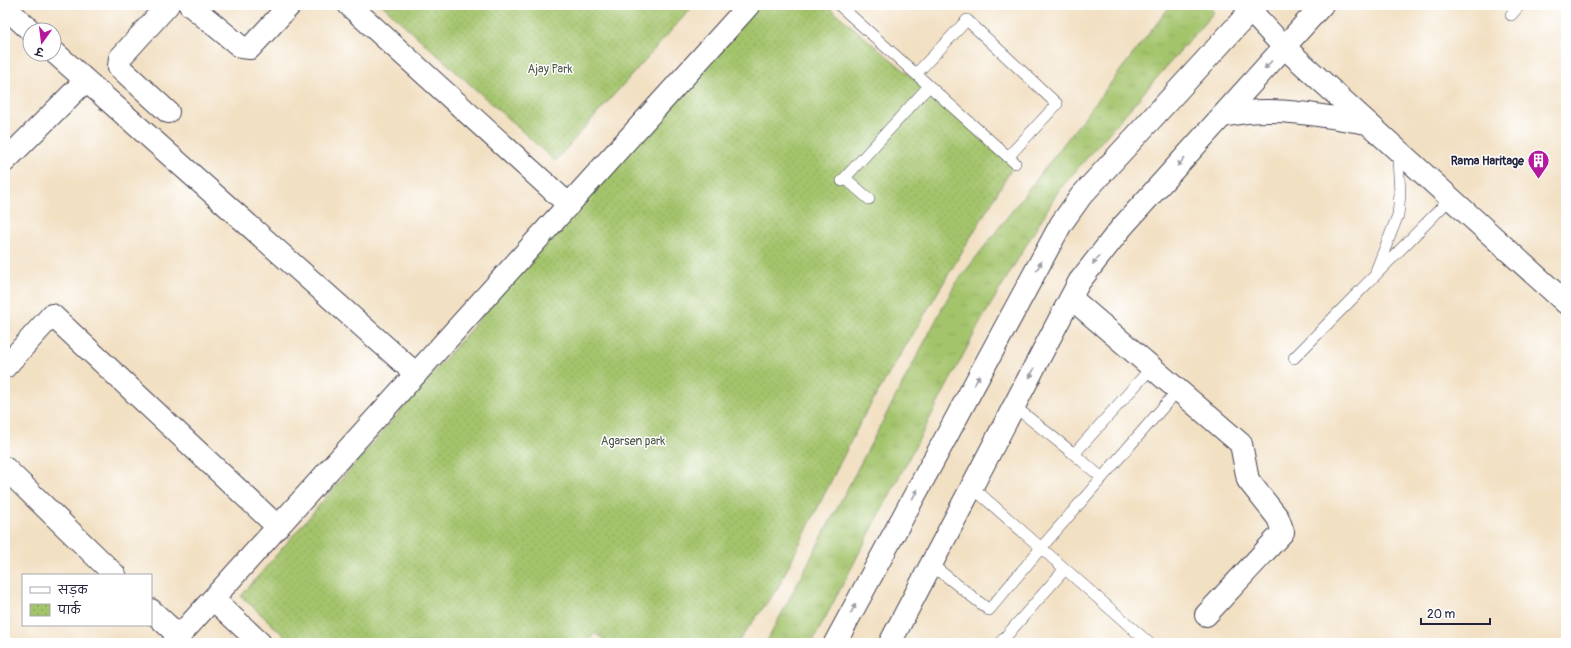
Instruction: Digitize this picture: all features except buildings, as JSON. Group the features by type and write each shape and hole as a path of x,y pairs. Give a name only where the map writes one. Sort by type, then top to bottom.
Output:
{"street":[{"path":"168,5 120,58 119,67 168,112"},
{"path":"190,5 241,47 250,48 290,5"},
{"path":"349,5 568,205"},
{"path":"152,611 176,640 749,5"},
{"path":"890,643 1079,282 1122,227 1322,5"},
{"path":"5,7 22,23"},
{"path":"835,643 1061,224 1081,196 1251,7 1284,47 1566,303"},
{"path":"62,59 416,374"},
{"path":"5,161 85,81"},
{"path":"1223,116 1243,111 1287,111 1368,123"},
{"path":"1071,298 1241,444 1248,480 1278,518 1283,532 1206,615"},
{"path":"5,368 52,315 278,526"},
{"path":"5,468 114,574"},
{"path":"213,599 260,643"}],"lane":[{"path":"839,5 1011,160 1057,104 967,20 916,74"},
{"path":"1512,15 1520,5"},
{"path":"869,198 843,180 929,86"},
{"path":"1374,275 1398,215 1400,194 1398,158 1393,145"},
{"path":"1294,358 1450,198"},
{"path":"1074,454 1152,367"},
{"path":"931,564 989,610 1178,390"},
{"path":"1014,406 1102,478"},
{"path":"972,487 1149,643"},
{"path":"1000,643 1066,569"}],"green space":[{"name":"Ajay Park","path":"382,5 694,5 555,161"},
{"name":"Agarsen park","path":"750,5 826,5 1015,163 862,419 777,589 737,643 608,643 595,633 587,643 292,643 241,596"},
{"path":"1171,5 1207,5 1214,12 1059,190 981,321 812,643 766,643 954,286"}],"place":[{"name":"Rama Haritage","path":"1539,180"}]}
